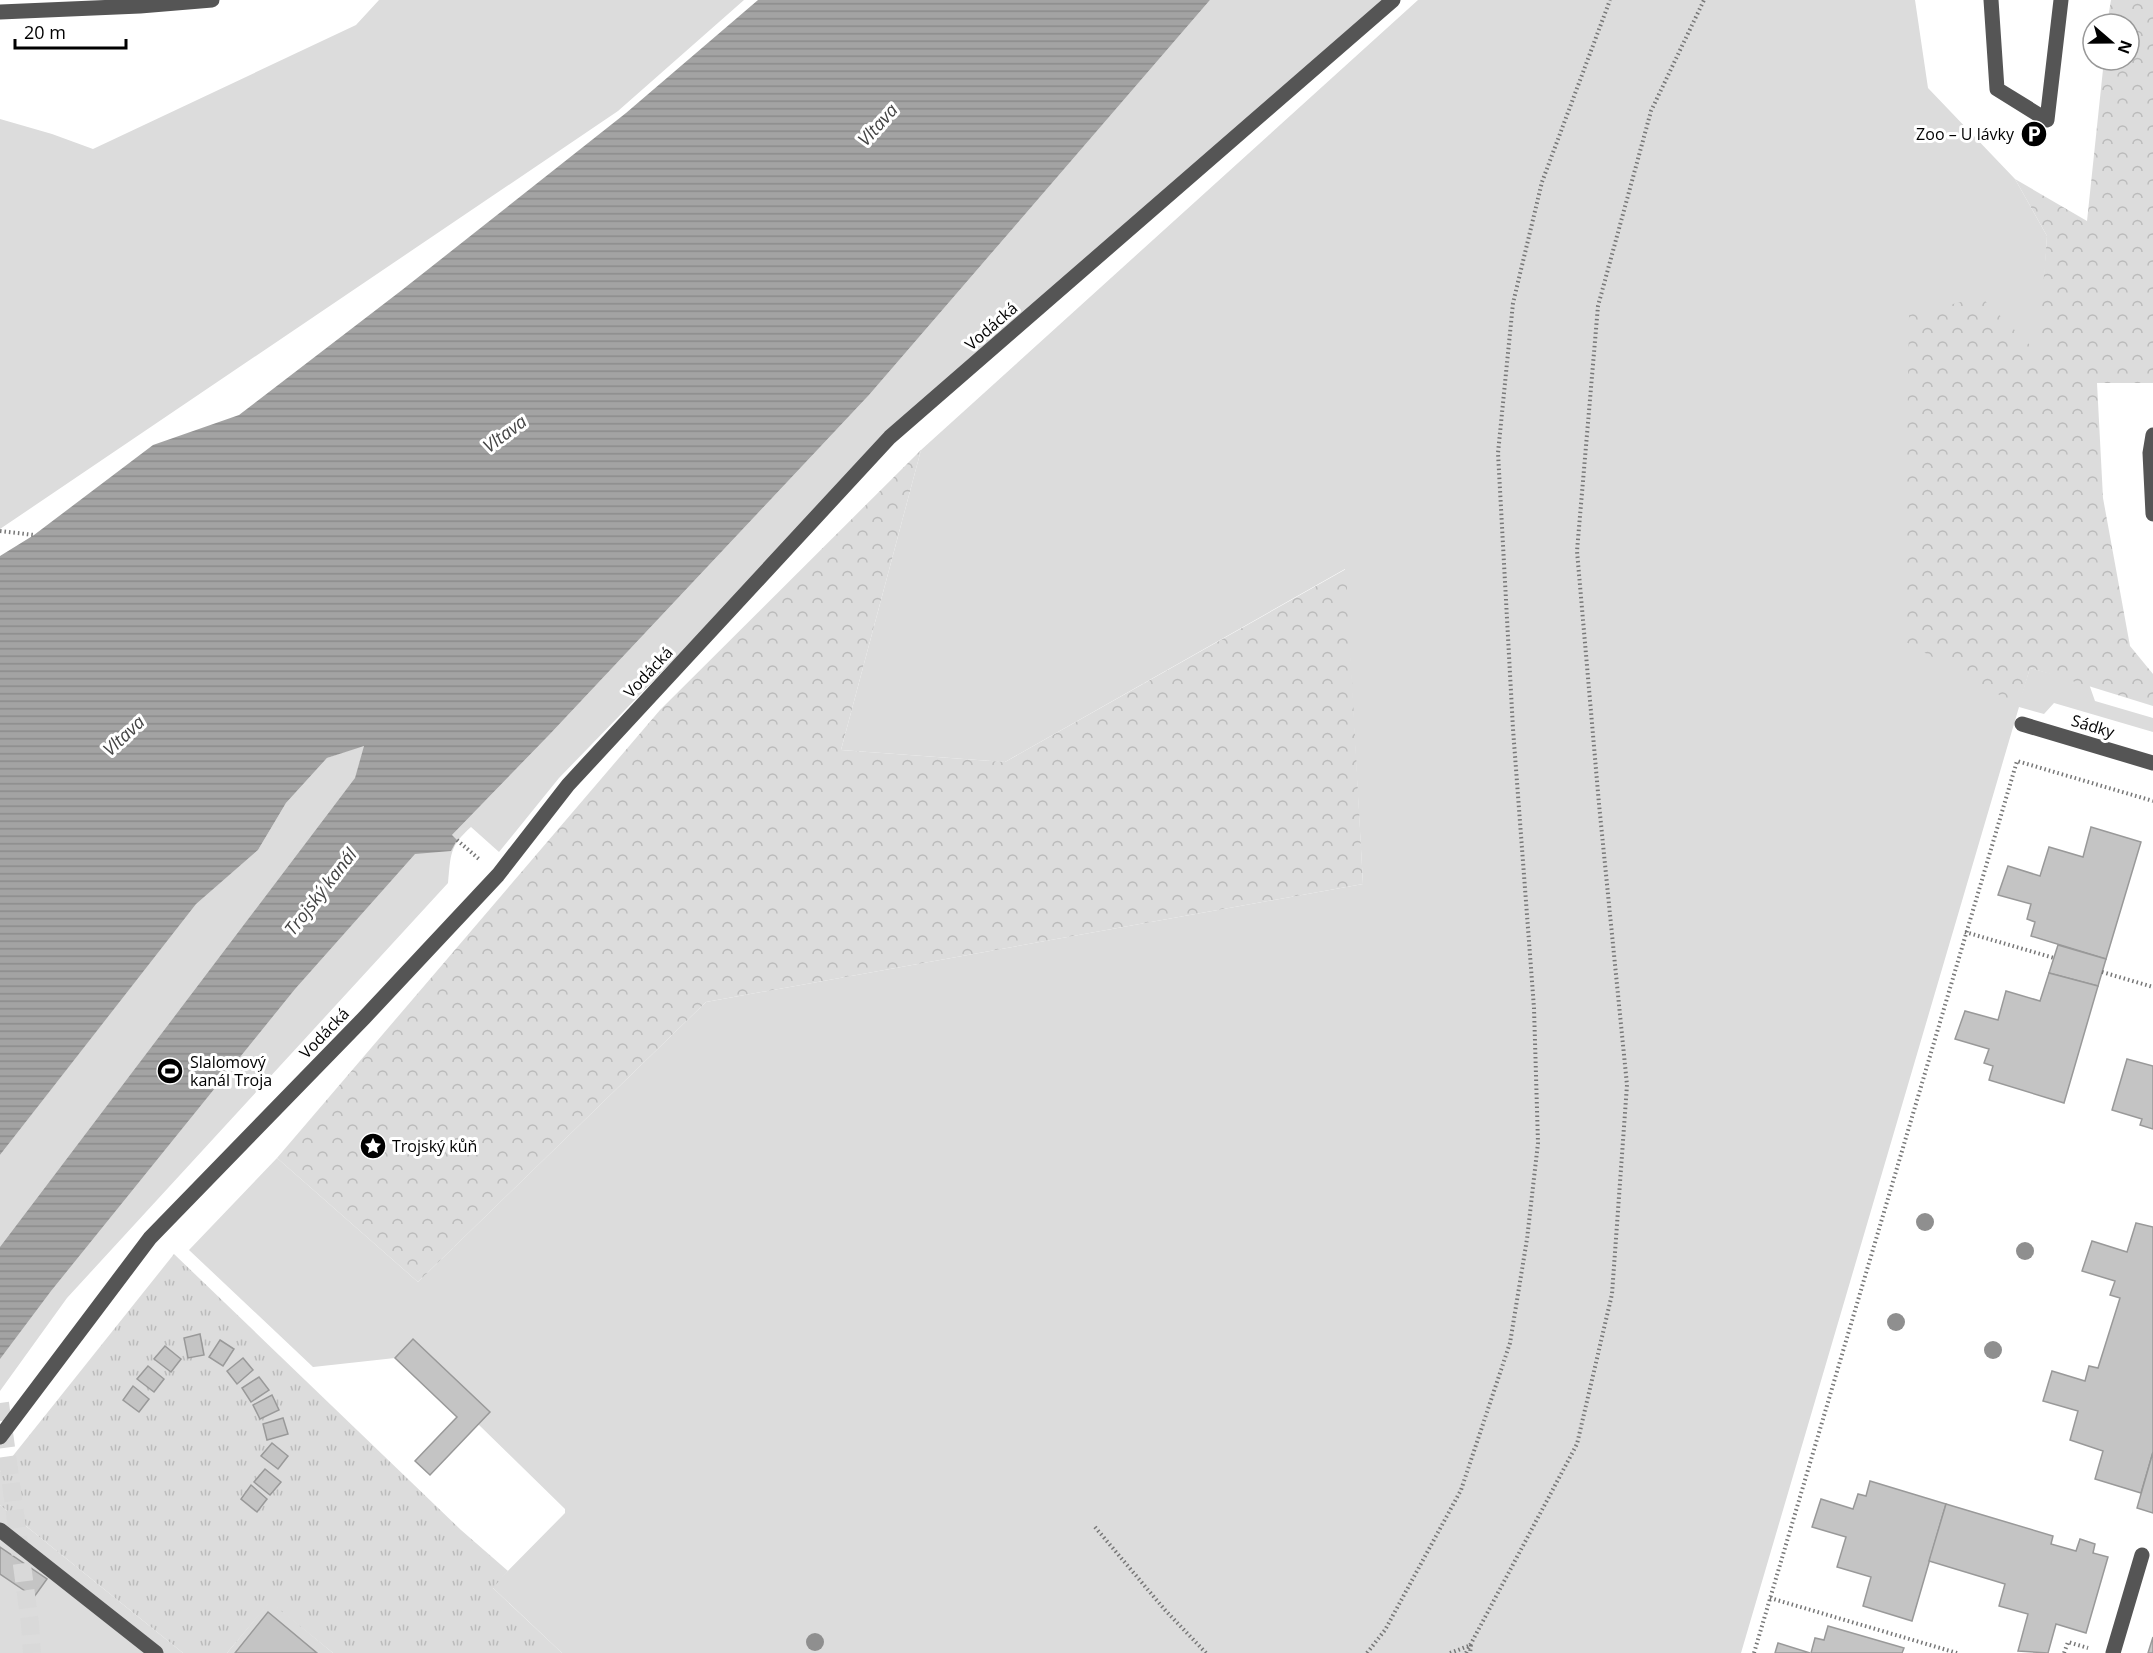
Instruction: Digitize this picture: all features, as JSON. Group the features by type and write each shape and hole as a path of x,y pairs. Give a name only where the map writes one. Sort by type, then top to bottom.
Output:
{"street":[{"path":"0,12 140,6 212,0"},
{"name":"Vodácká","path":"0,1437 150,1238 364,1018 498,875 568,785 890,437 1393,0"},
{"path":"1991,0 1997,89 2047,120 2061,0"},
{"path":"2153,435 2150,453 2153,514"},
{"name":"Sádky","path":"2022,724 2153,764"},
{"path":"0,1530 156,1653"},
{"path":"2113,1653 2142,1555"}],"path":[{"path":"1367,1653 1385,1630 1461,1490 1510,1343 1527,1239 1538,1143 1534,1008 1513,729 1498,453 1513,303 1542,182 1610,0"},
{"path":"1468,1653 1576,1444 1612,1294 1627,1085 1577,551 1598,306 1651,111 1704,0"},
{"path":"0,531 34,536"},
{"path":"1754,1653 2016,761 2153,801"},
{"path":"1965,932 2054,958"},
{"path":"2102,972 2153,987"},
{"path":"1095,1527 1165,1610 1206,1653"},
{"path":"1770,1598 1957,1653"},
{"path":"2064,1653 2068,1642 2094,1650"},
{"path":"1450,1653 1471,1646"}],"green space":[{"path":"379,0 744,0 618,111 0,529 0,119 93,149 356,25"},
{"path":"1210,0 1393,0 890,437 559,778 499,852 471,827 452,852 448,883 67,1298 0,1391 0,1155 195,904 258,850 286,803 327,758 364,745 452,835 869,395"},
{"path":"1418,0 1915,0 1928,88 2015,179 2047,236 2018,706 2030,668 2089,684 2095,701 2153,718 2153,732 2054,703 2044,714 2019,707 1741,1653 562,1653 492,1587 565,1513 565,1509 478,1424 413,1339 395,1358 313,1367 189,1250 277,1158 418,1282 706,1002 1363,884 1345,569 1005,762 841,750 921,450"},
{"path":"2111,0 2153,0 2153,383 2097,383 2103,498 2130,646 2153,674 2153,706 2030,668 2019,706 1904,641 1909,315 1981,297 2038,353 2047,236 2015,179 2087,221 2103,72 2141,72 2141,12 2109,12"},
{"path":"921,450 841,750 1005,762 1346,569 1363,884 706,1002 418,1282 277,1158 660,710"},
{"path":"174,1254 461,1530 508,1571 493,1588 562,1653 333,1653 270,1602 227,1653 183,1653 0,1505 0,1472"},
{"path":"0,1505 183,1653 0,1653"},
{"path":"270,1601 333,1653 227,1653"}],"water":[{"path":"758,0 1210,0 869,395 452,835 457,840 451,851 415,854 295,989 51,1291 0,1359 0,1247 355,778 364,746 327,758 286,803 258,850 196,904 0,1155 0,556 34,535 153,445 239,415 626,113"}],"building":[{"path":"2091,827 2141,842 2106,959 2031,936 2035,922 2027,919 2031,904 1998,895 2008,866 2040,876 2049,847 2083,857"},
{"path":"2058,945 2106,959 2098,986 2049,973"},
{"path":"2049,973 2098,986 2064,1103 1989,1080 1993,1066 1984,1063 1989,1049 1955,1039 1965,1011 1998,1020 2006,991 2040,1001"},
{"path":"2127,1059 2153,1066 2153,1129 2140,1125 2142,1119 2112,1110"},
{"path":"2136,1223 2153,1227 2153,1452 2141,1493 2095,1479 2103,1451 2070,1440 2078,1411 2043,1401 2052,1371 2085,1381 2089,1366 2098,1368 2120,1298 2110,1295 2115,1281 2082,1271 2092,1241 2127,1252"},
{"path":"200,1334 204,1355 188,1358 184,1338"},
{"path":"413,1339 490,1412 430,1475 415,1461 457,1417 395,1358"},
{"path":"220,1340 234,1349 223,1366 209,1357"},
{"path":"165,1346 181,1359 171,1372 154,1359"},
{"path":"243,1358 253,1370 237,1384 227,1371"},
{"path":"148,1366 164,1379 154,1392 137,1379"},
{"path":"259,1377 269,1390 251,1402 242,1388"},
{"path":"133,1386 149,1399 139,1412 123,1400"},
{"path":"272,1395 279,1410 260,1419 253,1405"},
{"path":"283,1418 288,1434 267,1440 263,1424"},
{"path":"272,1443 288,1456 278,1469 261,1456"},
{"path":"2153,1452 2153,1513 2137,1508"},
{"path":"265,1469 281,1482 270,1495 254,1482"},
{"path":"1870,1481 1946,1504 1912,1621 1863,1606 1871,1577 1837,1567 1846,1537 1812,1527 1821,1499 1853,1509 1858,1494 1866,1496"},
{"path":"251,1485 267,1499 257,1512 241,1499"},
{"path":"1946,1504 2053,1536 2051,1544 2076,1551 2080,1539 2095,1544 2093,1553 2108,1557 2086,1633 2056,1624 2048,1653 2018,1651 2028,1614 1999,1606 2005,1584 1929,1561"},
{"path":"0,1547 47,1579 34,1597 0,1574"},
{"path":"268,1612 317,1653 235,1653"},
{"path":"1828,1626 1904,1648 1902,1653 1811,1653 1815,1638 1824,1640"},
{"path":"2153,1637 2153,1653 2148,1653"},
{"path":"1778,1643 1810,1653 1775,1653"}],"tunnel":[{"path":"0,1403 32,1653"}],"place":[{"name":"Zoo – U lávky","path":"2034,134"},
{"name":"Slalomový kanál Troja","path":"170,1071"},
{"name":"Trojský kůň","path":"373,1146"}],"water label":[{"name":"Vltava","path":"878,125"},
{"name":"Vltava","path":"505,434"},
{"name":"Vltava","path":"124,736"},
{"name":"Trojský kanál","path":"321,892"}]}
